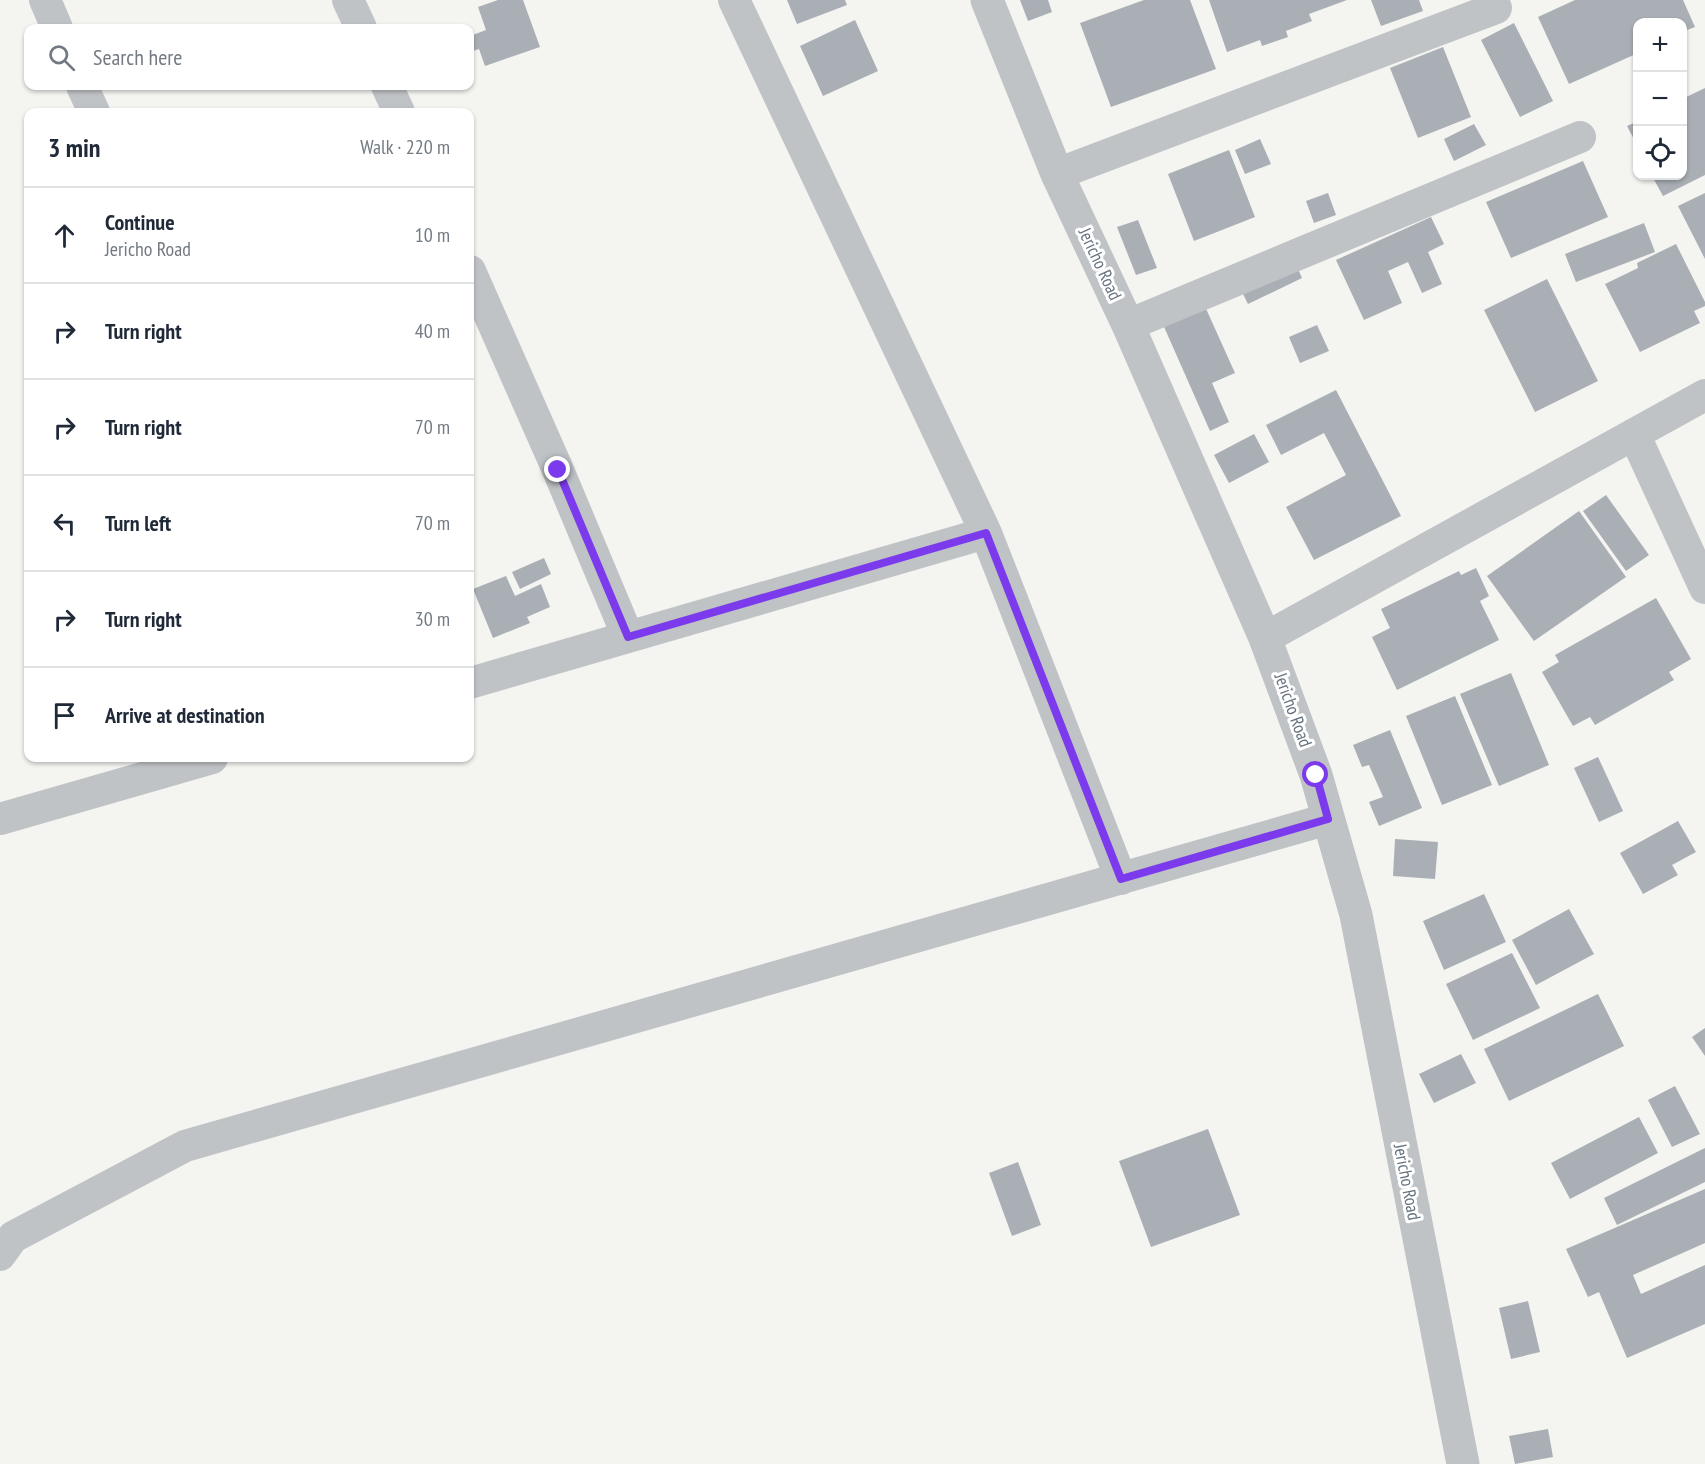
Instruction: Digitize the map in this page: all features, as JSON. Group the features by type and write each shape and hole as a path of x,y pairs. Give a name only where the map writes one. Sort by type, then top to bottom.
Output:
{"street":[{"path":"45,0 55,24"},
{"path":"348,0 359,24"},
{"path":"734,0 986,533 1121,879"},
{"name":"Jericho Road","path":"987,0 1057,174 1128,325 1265,639 1316,775 1356,915 1462,1464"},
{"path":"1057,174 1496,8"},
{"path":"84,90 91,108"},
{"path":"389,90 397,108"},
{"path":"1128,325 1580,137"},
{"path":"474,281 558,470 628,637"},
{"path":"1265,639 1705,395"},
{"path":"1634,434 1705,588"},
{"path":"474,682 986,533"},
{"path":"0,819 198,762"},
{"path":"0,1255 13,1237 185,1146 1328,819"}],"building":[{"path":"498,0 523,0 540,47 485,66 479,49 474,51 474,34 486,30 478,7"},
{"path":"787,0 845,0 847,5 797,24"},
{"path":"1020,0 1048,0 1052,12 1028,21"},
{"path":"1144,0 1190,0 1216,69 1111,107 1080,23"},
{"path":"1209,0 1347,0 1309,14 1312,21 1286,31 1288,37 1262,46 1260,40 1227,52"},
{"path":"1371,0 1419,0 1423,11 1381,26"},
{"path":"1575,0 1683,0 1695,27 1687,30 1687,18 1633,18 1633,55 1569,84 1538,17"},
{"path":"855,20 878,71 823,96 800,46"},
{"path":"1514,23 1553,101 1520,117 1481,40"},
{"path":"1443,47 1471,117 1418,138 1390,68"},
{"path":"1705,88 1705,175 1663,196 1654,180 1687,180 1687,97"},
{"path":"1633,123 1633,137 1627,126"},
{"path":"1474,124 1486,145 1454,161 1444,139"},
{"path":"1260,139 1271,164 1245,174 1235,150"},
{"path":"1229,150 1255,217 1194,241 1168,174"},
{"path":"1583,161 1608,217 1511,258 1486,202"},
{"path":"1328,193 1336,215 1314,223 1306,201"},
{"path":"1705,193 1705,259 1678,206"},
{"path":"1431,217 1444,244 1428,252 1442,284 1422,293 1408,262 1388,271 1402,303 1364,320 1336,260"},
{"path":"1138,220 1157,268 1136,275 1117,227"},
{"path":"1644,223 1655,252 1576,282 1565,254"},
{"path":"1676,244 1705,302 1705,306 1694,311 1700,323 1640,352 1605,284 1638,268 1637,263"},
{"path":"1294,260 1302,278 1248,304 1239,286"},
{"path":"1547,279 1598,381 1535,412 1484,310"},
{"path":"1203,302 1235,373 1212,383 1229,422 1210,431 1161,320"},
{"path":"1317,325 1329,351 1300,363 1289,337"},
{"path":"1336,390 1401,516 1314,560 1286,507 1346,475 1324,433 1281,455 1266,425"},
{"path":"1254,434 1269,462 1229,483 1214,455"},
{"path":"1606,495 1649,555 1626,571 1583,511"},
{"path":"1579,511 1626,577 1534,641 1487,576"},
{"path":"544,558 551,574 520,589 512,572"},
{"path":"1476,568 1489,596 1480,601 1499,640 1397,690 1372,637 1390,628 1381,609 1459,571 1461,575"},
{"path":"506,576 515,596 541,584 550,607 527,617 530,623 493,638 474,589"},
{"path":"1656,598 1691,659 1669,672 1674,680 1595,725 1590,717 1573,726 1542,672 1559,662 1555,655"},
{"path":"1511,673 1549,765 1499,786 1460,694"},
{"path":"1455,696 1492,785 1442,805 1406,716"},
{"path":"1390,730 1422,808 1379,826 1369,802 1383,797 1369,765 1362,767 1353,745"},
{"path":"1598,757 1623,811 1599,822 1574,768"},
{"path":"1678,821 1696,852 1672,865 1678,875 1643,894 1620,853"},
{"path":"1395,839 1438,842 1435,879 1393,876"},
{"path":"1484,894 1506,942 1444,970 1423,921"},
{"path":"1569,909 1594,954 1536,985 1512,940"},
{"path":"1512,953 1540,1008 1473,1040 1446,984"},
{"path":"1598,994 1624,1046 1509,1101 1484,1049"},
{"path":"1705,1028 1705,1056 1692,1037"},
{"path":"1461,1054 1476,1083 1434,1103 1419,1074"},
{"path":"1675,1086 1700,1134 1672,1147 1648,1100"},
{"path":"1639,1117 1658,1153 1570,1199 1551,1163"},
{"path":"1208,1129 1240,1215 1151,1247 1119,1161"},
{"path":"1705,1148 1705,1182 1617,1225 1604,1198"},
{"path":"1018,1162 1041,1225 1012,1236 989,1173"},
{"path":"1705,1189 1705,1243 1633,1275 1641,1294 1705,1265 1705,1324 1627,1358 1599,1292 1588,1297 1566,1249"},
{"path":"1528,1301 1540,1352 1511,1359 1499,1308"},
{"path":"1548,1429 1553,1457 1515,1464 1509,1436"}],"route":[{"path":"558,470 628,637 986,533 1121,879 1328,819 1316,775"}]}
